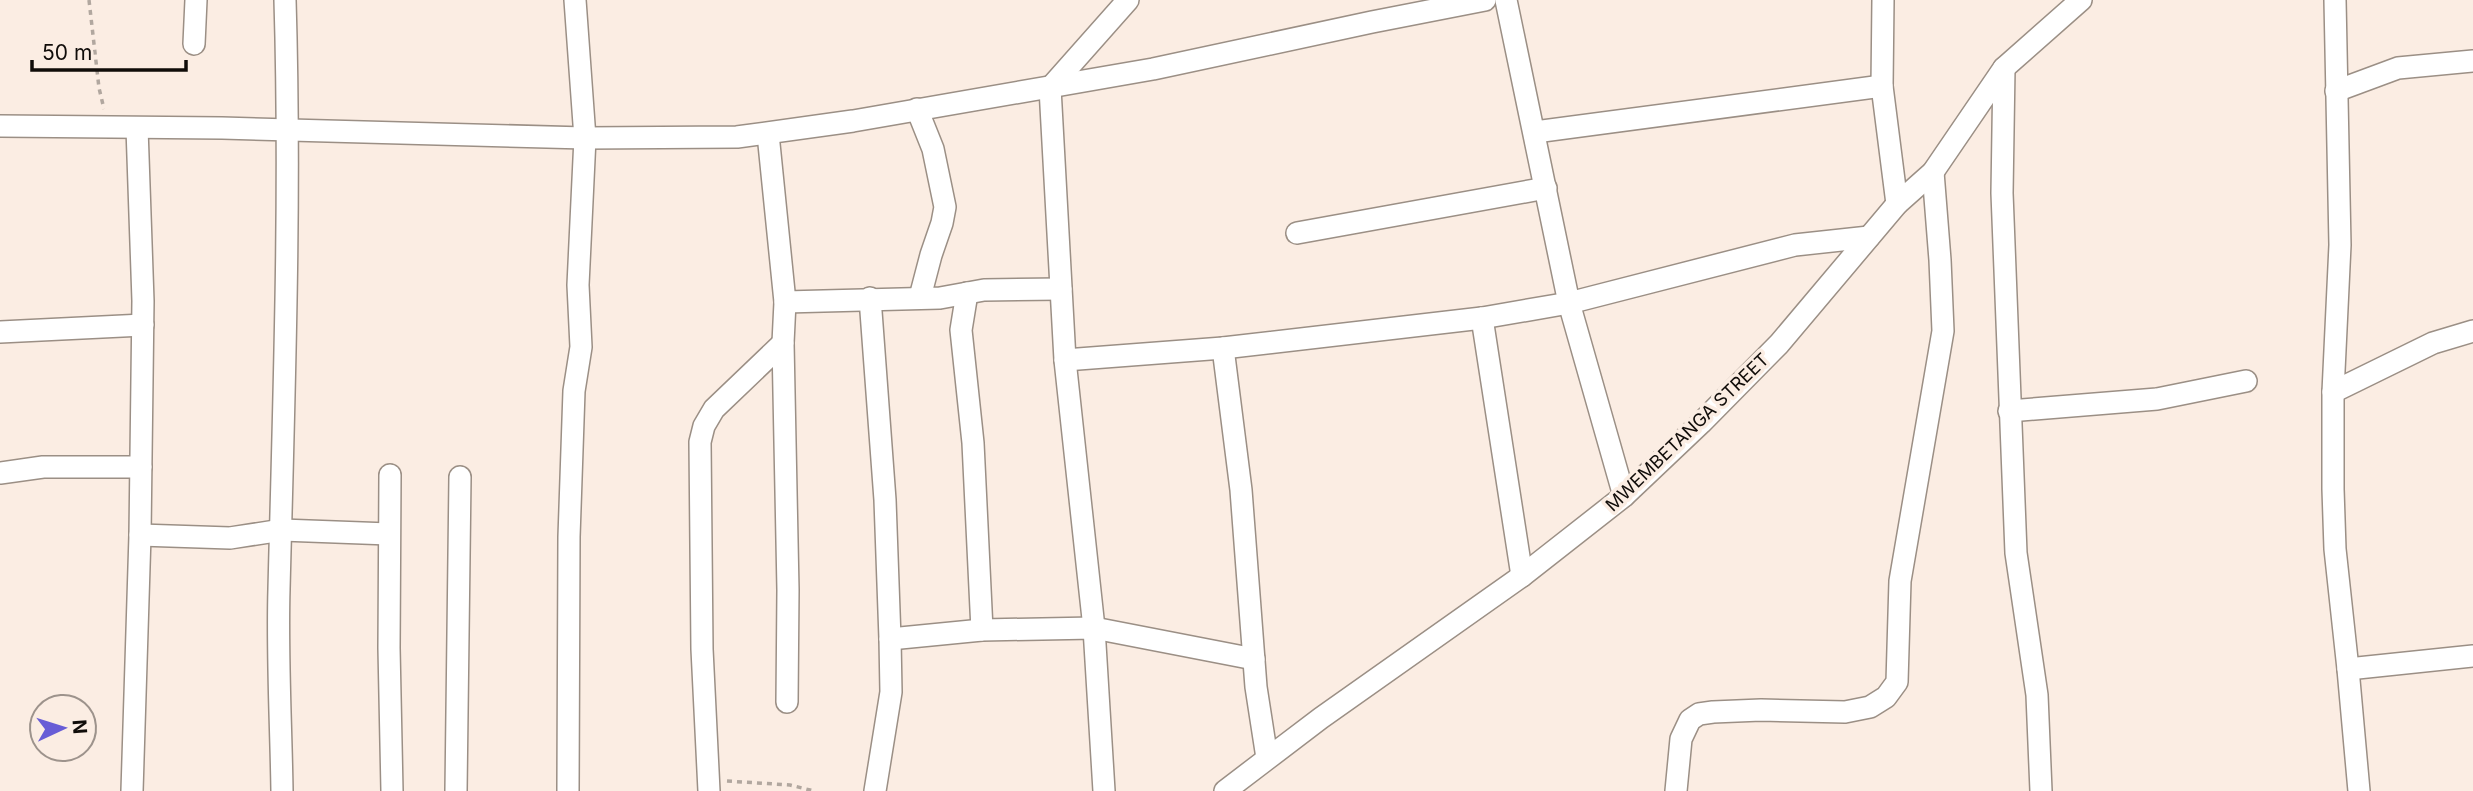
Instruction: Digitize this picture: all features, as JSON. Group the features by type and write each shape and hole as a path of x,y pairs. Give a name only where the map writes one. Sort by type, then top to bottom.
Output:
{"street":[{"path":"194,44 196,0"},
{"path":"282,791 278,591 282,530 288,130 285,0"},
{"path":"568,791 569,537 574,391 581,347 578,285 585,138 575,0"},
{"path":"1104,791 1094,628 1065,360 1050,88 1128,0"},
{"path":"0,126 585,138 709,139 768,134 1153,69 1485,0"},
{"path":"1506,0 1569,303 1624,496"},
{"path":"1883,0 1882,86 1897,204"},
{"name":"MWEMBETANGA STREET","path":"1224,791 1522,576 1624,496 1779,344 1897,204 1933,172 2004,68 2081,0"},
{"path":"2335,0 2340,245 2333,392 2334,549 2358,791"},
{"path":"2336,91 2398,68 2473,61"},
{"path":"2004,68 2002,193 2016,553 2037,695 2041,791"},
{"path":"1535,132 1882,86"},
{"path":"917,109 933,149 945,207 920,297"},
{"path":"132,791 143,325 137,128"},
{"path":"768,134 785,302 783,343 788,590 787,702"},
{"path":"1676,791 1681,739 1690,720 1699,714 1749,710 1845,712 1870,707 1886,697 1897,681 1900,581 1943,331 1933,172"},
{"path":"1297,233 1546,188"},
{"path":"1065,360 1223,348 1482,318 1569,303 1795,245 1868,237"},
{"path":"785,302 940,298 984,290 1061,289"},
{"path":"967,293 961,330 973,443 982,630"},
{"path":"870,298 885,500 891,692 875,791"},
{"path":"1482,318 1522,576"},
{"path":"0,332 143,325"},
{"path":"2333,392 2433,343 2473,331"},
{"path":"708,785 702,649 700,442 704,426 714,409 783,343"},
{"path":"1223,348 1241,490 1254,659 1267,758"},
{"path":"2009,411 2157,399 2246,381"},
{"path":"0,473 43,467 141,467"},
{"path":"390,475 392,791"},
{"path":"456,791 460,477"},
{"path":"140,535 230,538 282,530 389,534"},
{"path":"890,639 982,630 1094,628 1254,659"},
{"path":"2348,670 2473,656"}],"path":[{"path":"89,0 99,88 111,128"},
{"path":"708,785 790,785 814,791"}]}
